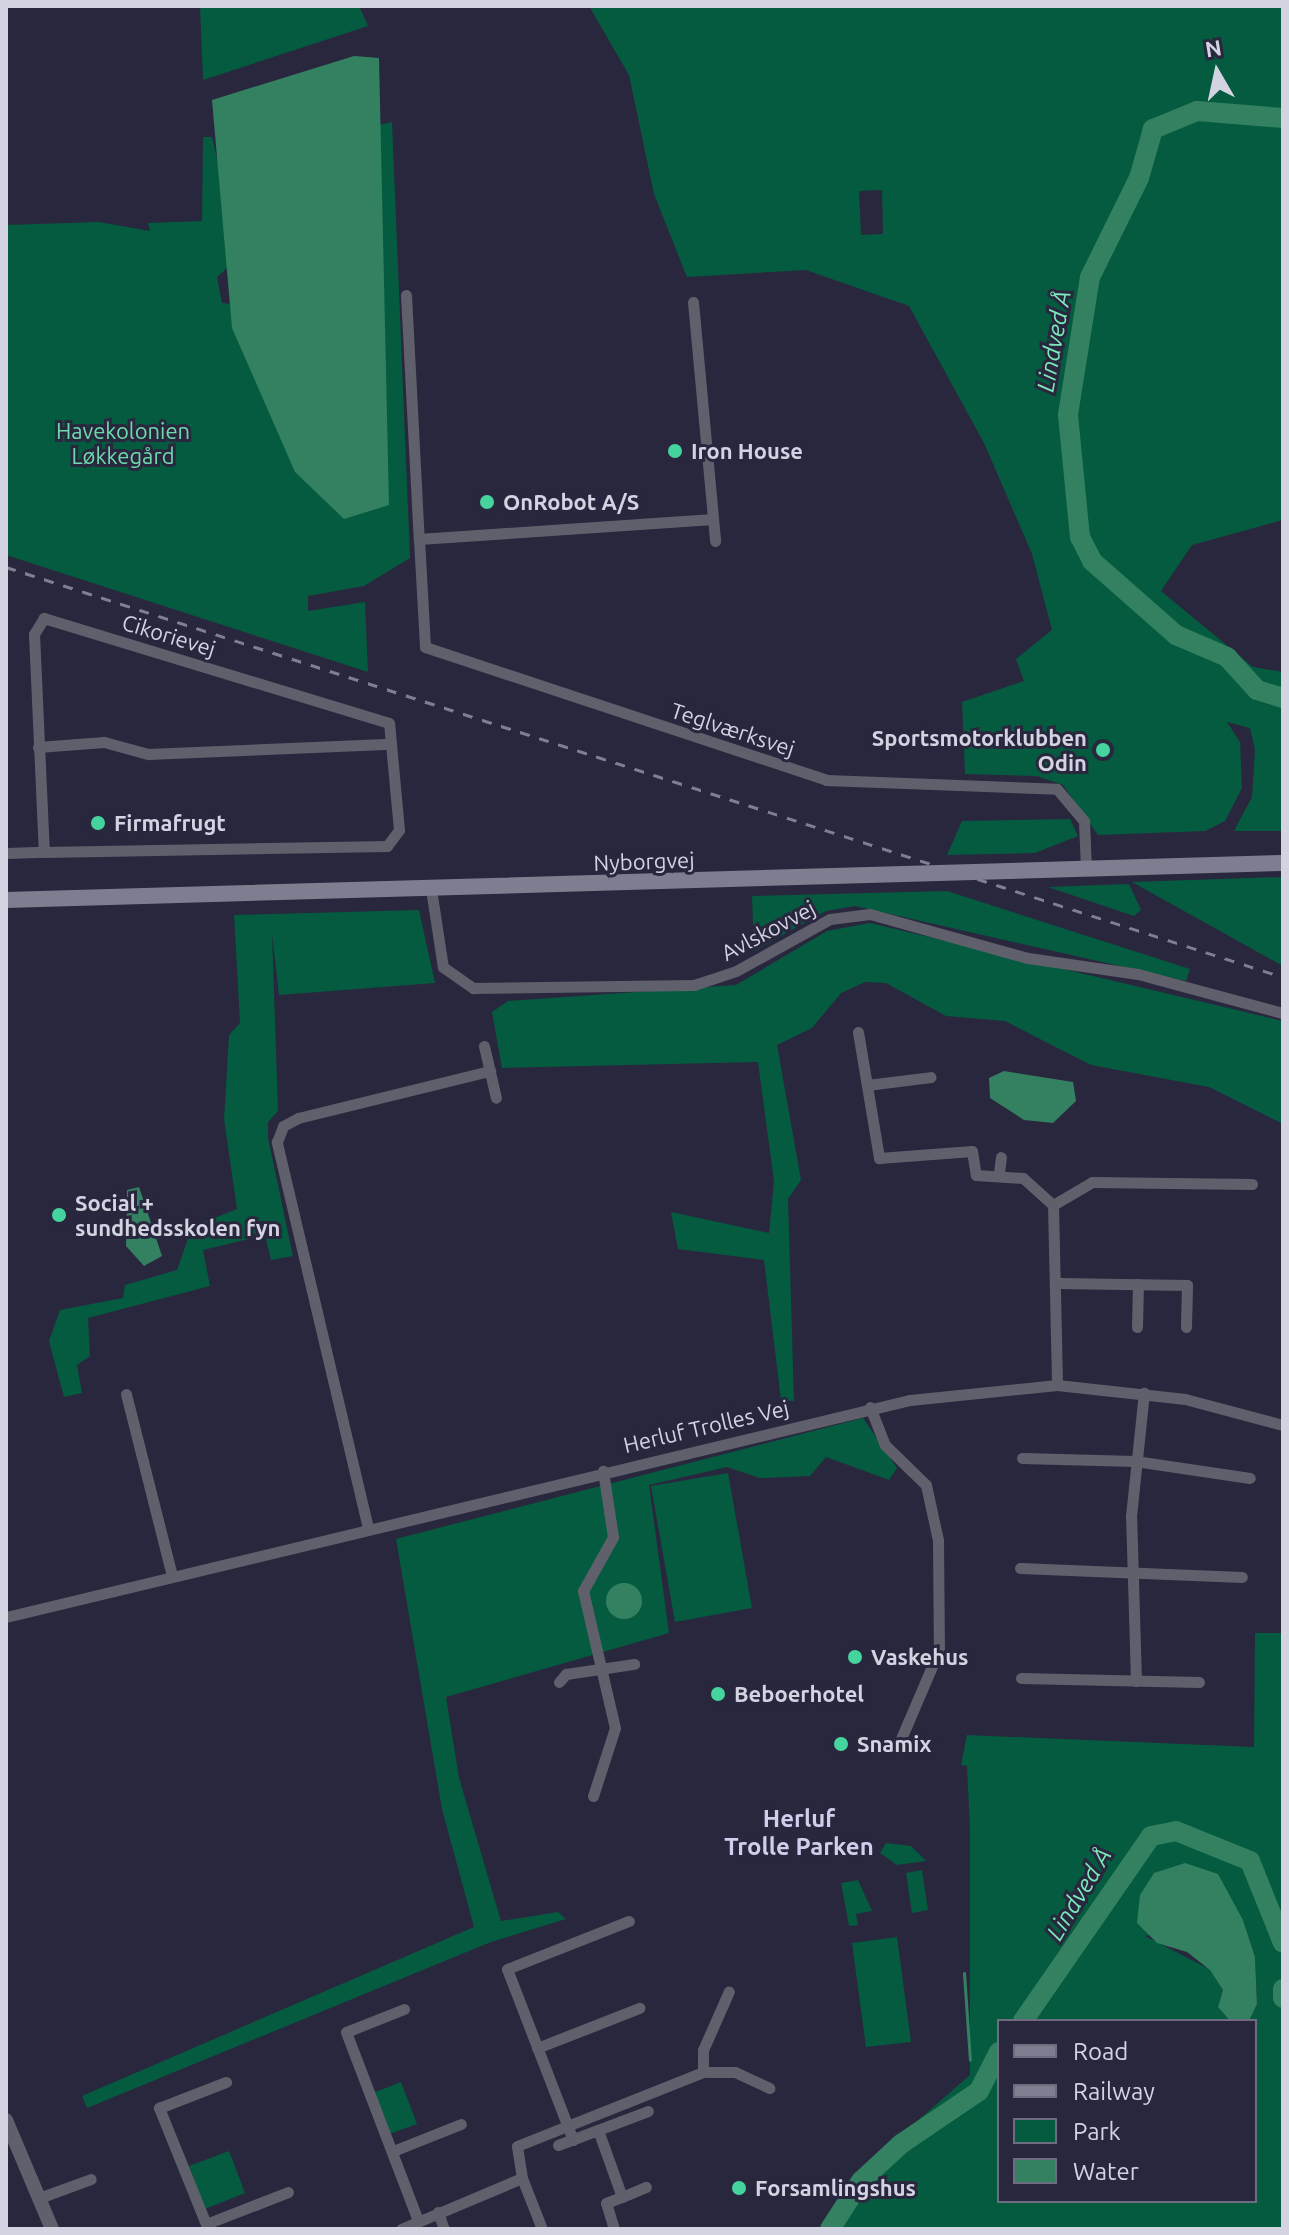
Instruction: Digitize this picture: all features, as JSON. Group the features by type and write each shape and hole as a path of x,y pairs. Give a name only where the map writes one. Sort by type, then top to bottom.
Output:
{"main road":[{"name":"Nyborgvej","path":"6,900 1283,863"},
{"path":"6,908 71,900"}],"street":[{"name":"Teglværksvej","path":"406,295 423,633 434,653 826,780 1057,789 1084,821 1086,869"},
{"path":"693,302 715,541"},
{"path":"419,539 713,519"},
{"name":"Cikorievej","path":"44,852 34,634 44,618 389,723 391,744"},
{"path":"6,853 387,846 399,830 391,744 148,754 104,742 38,747"},
{"name":"Avlskovvej","path":"431,889 443,967 473,988 694,985 736,971 830,919 870,914 1028,958 1138,974 1283,1013"},
{"path":"858,1032 879,1158 972,1151 976,1175 999,1173 1034,1184 1053,1205 1059,1283 1057,1385"},
{"path":"484,1046 496,1098"},
{"path":"368,1528 277,1142 283,1126 298,1118 490,1071"},
{"path":"867,1085 931,1077"},
{"path":"999,1173 1001,1157"},
{"path":"1053,1205 1092,1182 1252,1184"},
{"path":"1059,1283 1187,1285 1186,1327"},
{"path":"1137,1327 1138,1284"},
{"name":"Herluf Trolles Vej","path":"6,1617 870,1407 1057,1385 1144,1393 1283,1425"},
{"path":"1136,1681 1129,1570 1135,1461 1144,1393"},
{"path":"126,1394 172,1576"},
{"path":"870,1407 885,1445 926,1485 938,1540 939,1650 900,1741"},
{"path":"1022,1458 1135,1461 1250,1478"},
{"path":"593,1796 614,1743 604,1670 583,1591 613,1537 603,1471"},
{"path":"1020,1568 1129,1570 1242,1577"},
{"path":"559,1682 566,1674 634,1664"},
{"path":"1021,1678 1199,1682"},
{"path":"573,2140 507,1969 629,1921"},
{"path":"703,2072 703,2050 729,1991"},
{"path":"537,2048 639,2008"},
{"path":"404,2009 346,2032 418,2221"},
{"path":"542,2229 522,2178 517,2146 703,2072 735,2072 769,2088"},
{"path":"226,2082 159,2108 207,2227 288,2192"},
{"path":"558,2145 648,2111"},
{"path":"6,2120 52,2229"},
{"path":"393,2151 461,2124"},
{"path":"598,2130 622,2197"},
{"path":"401,2229 522,2178"},
{"path":"39,2198 91,2179"},
{"path":"614,2229 606,2203 646,2187"},
{"path":"438,2212 444,2229"}],"green space":[{"path":"200,6 359,6 368,26 203,80"},
{"path":"589,6 1283,6 1283,520 1192,545 1161,591 1253,667 1283,672 1283,831 1234,831 1252,797 1255,750 1250,728 1227,722 1240,742 1242,788 1225,821 1205,831 1098,835 1063,785 1037,776 965,774 962,702 1024,681 1016,659 1052,630 1032,554 984,443 909,306 806,270 687,277 654,194 629,75","holes":["882,190 883,234 861,235 859,191"]},
{"name":"Havekolonien Løkkegård","path":"392,122 410,558 364,586 308,596 308,611 365,602 368,672 6,555 6,225 99,222 150,231 148,223 202,221 203,137 212,137 240,257 217,277 222,303 249,306 380,125"},
{"path":"1070,819 1078,836 1035,853 947,855 962,821"},
{"path":"1283,877 1283,966 1132,882"},
{"path":"1129,884 1141,910 1134,916 1048,887"},
{"path":"947,891 1190,969 1186,981 855,906 826,911 754,951 752,896"},
{"path":"419,910 435,983 279,995 272,933 278,1111 268,1122 268,1138 293,1256 271,1260 265,1235 203,1250 210,1286 88,1318 90,1356 77,1365 82,1393 64,1397 49,1341 60,1310 123,1298 125,1285 177,1270 192,1227 237,1209 224,1119 229,1035 240,1023 234,915"},
{"path":"870,923 1283,1021 1283,1124 1209,1087 1091,1065 1005,1021 946,1016 886,983 865,982 841,993 812,1028 777,1045 801,1180 788,1199 794,1401 781,1400 764,1260 678,1249 671,1212 769,1233 774,1182 758,1062 502,1068 492,1012 508,1001 736,985 827,931"},
{"path":"863,1418 897,1468 889,1480 826,1457 810,1476 760,1478 727,1467 649,1485 669,1633 446,1697 459,1778 501,1921 558,1912 566,1919 491,1942 87,2108 82,2096 474,1927 442,1809 396,1539"},
{"path":"728,1473 752,1608 675,1622 651,1486"},
{"path":"1255,1633 1283,1633 1283,2229 833,2229 862,2194 869,2163 970,2075 970,1829 967,1766 961,1765 967,1735 1254,1747"},
{"path":"886,1843 911,1846 926,1861 897,1865 880,1853"},
{"path":"922,1870 928,1910 912,1913 906,1873"},
{"path":"858,1880 872,1911 856,1914 858,1925 849,1926 841,1883"},
{"path":"897,1937 911,2042 866,2047 852,1943"},
{"path":"401,2082 417,2124 389,2134 373,2093"},
{"path":"229,2151 245,2193 205,2209 189,2166"}],"water":[{"path":"354,56 379,58 389,505 344,519 295,472 232,328 212,100"},
{"path":"1004,1071 1073,1082 1076,1101 1053,1123 1024,1120 990,1098 989,1078"},
{"path":"139,1187 162,1256 144,1266 126,1246 127,1190"},
{"path":"624,1583 637,1588 642,1601 637,1614 624,1619 611,1614 606,1601 611,1588"},
{"path":"1185,1863 1218,1874 1243,1920 1255,1957 1257,2004 1250,2019 1228,2019 1218,2007 1223,1990 1210,1970 1187,1952 1157,1943 1137,1923 1140,1895 1154,1873"}],"waterway":[{"name":"Lindved Å","path":"1283,118 1197,111 1153,129 1139,178 1090,277 1068,415 1080,537 1092,561 1176,635 1227,657 1257,690 1283,698"},
{"name":"Lindved Å","path":"1024,2019 1151,1836 1176,1831 1250,1861 1283,1943"},
{"path":"964,1973 970,2060"},
{"name":"Lindved Å","path":"1283,1989 1283,1998"},
{"name":"Lindved Å","path":"830,2229 861,2181 901,2144 979,2091 997,2056"}],"railway":[{"path":"6,567 1283,977"}],"place":[{"name":"Iron House","path":"675,451"},
{"name":"OnRobot A/S","path":"487,502"},
{"name":"Sportsmotorklubben Odin","path":"1103,750"},
{"name":"Firmafrugt","path":"98,823"},
{"name":"Social + sundhedsskolen fyn","path":"59,1215"},
{"name":"Vaskehus","path":"855,1657"},
{"name":"Beboerhotel","path":"718,1694"},
{"name":"Snamix","path":"841,1744"},
{"name":"Forsamlingshus","path":"739,2188"}],"district":[{"name":"Herluf Trolle Parken","path":"799,1833"}]}
